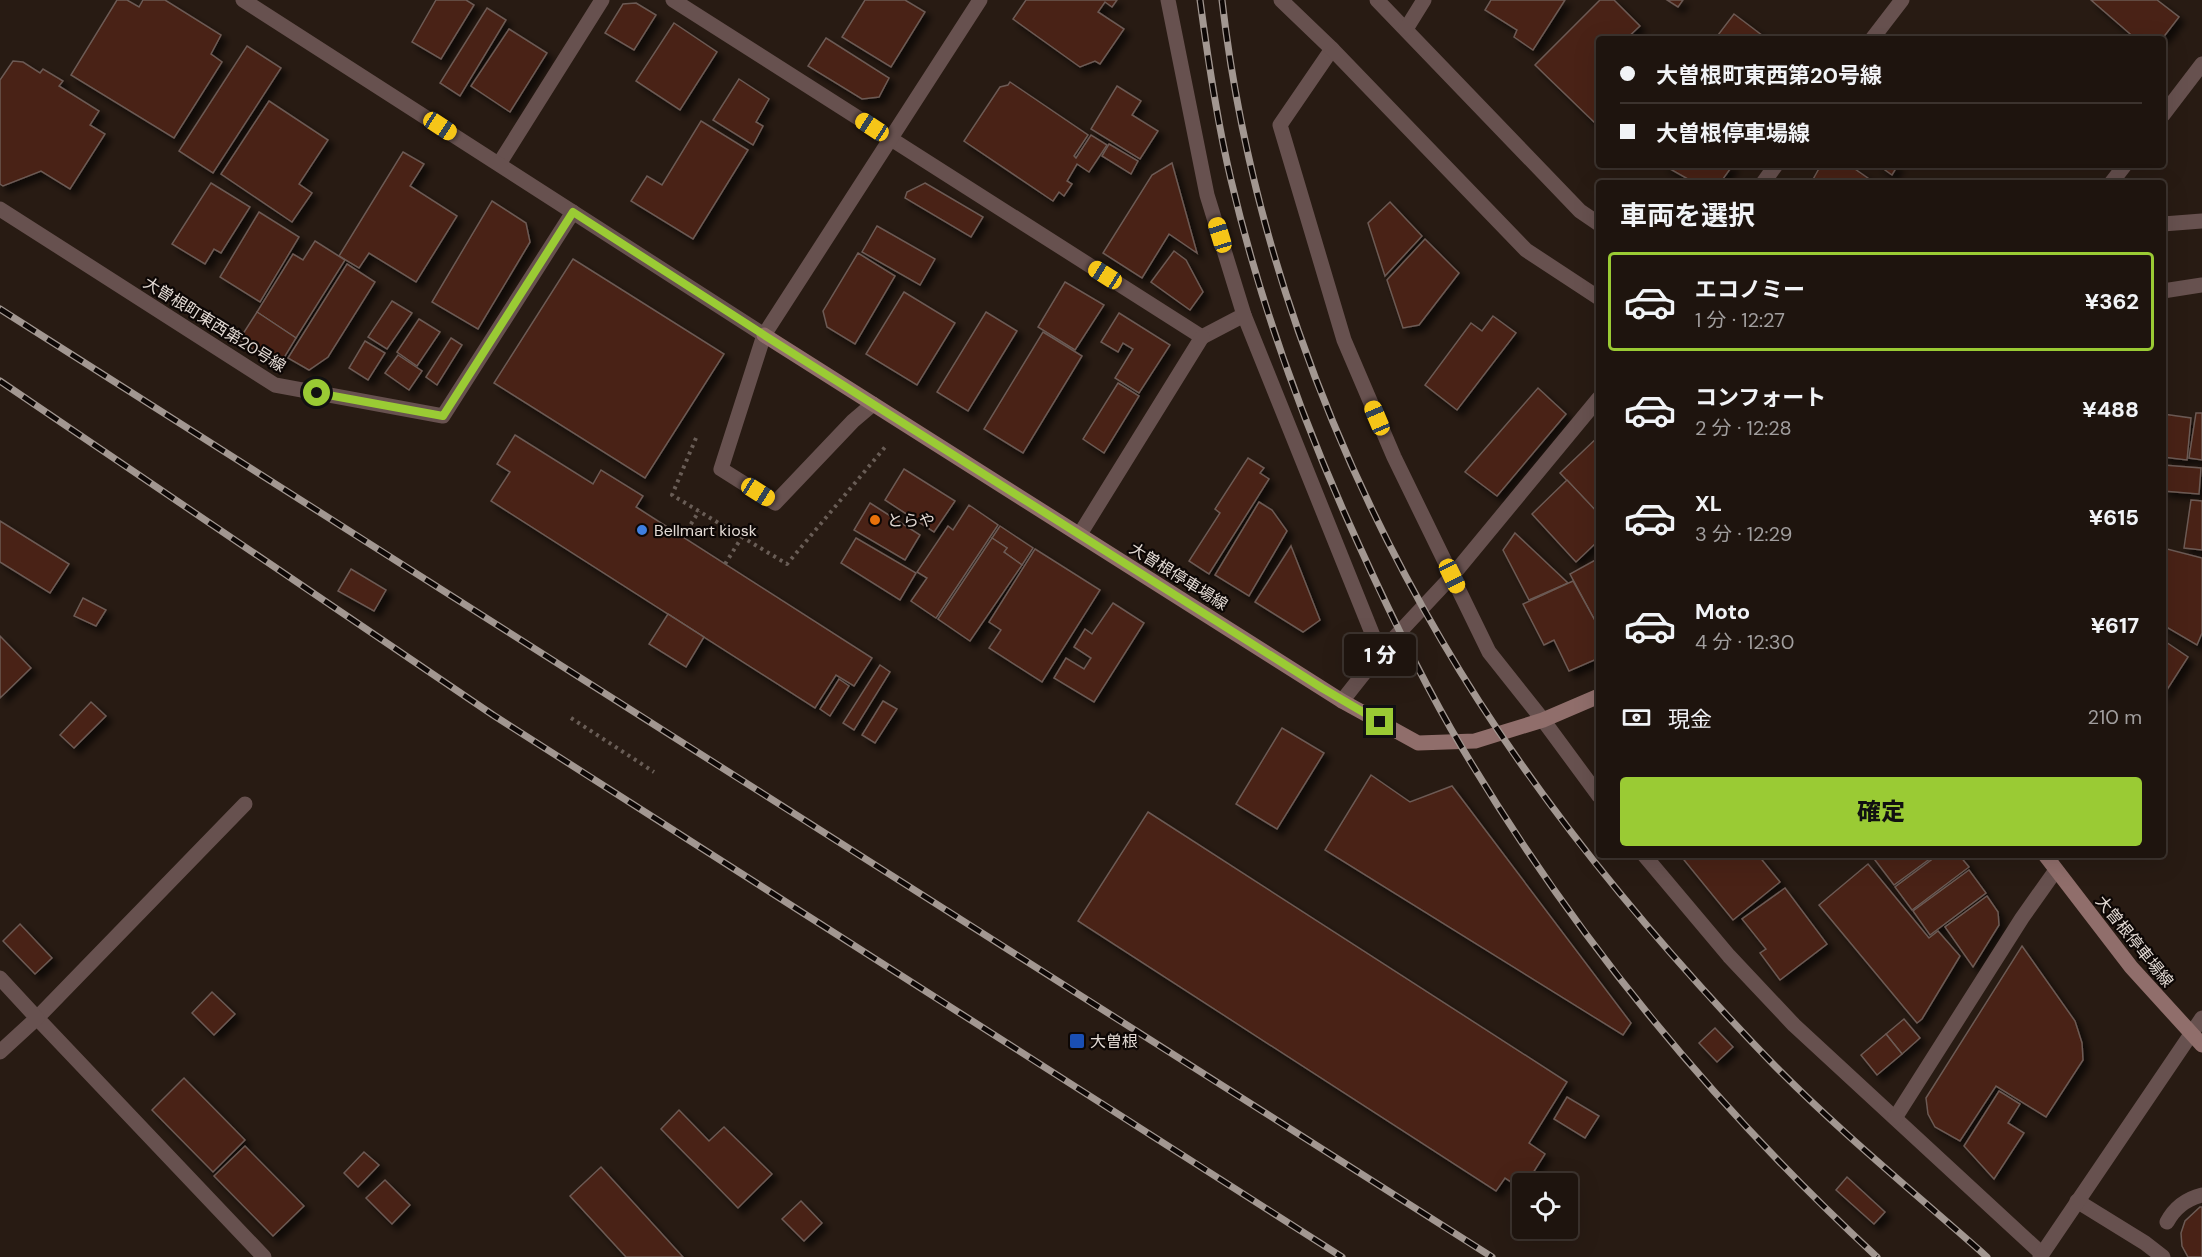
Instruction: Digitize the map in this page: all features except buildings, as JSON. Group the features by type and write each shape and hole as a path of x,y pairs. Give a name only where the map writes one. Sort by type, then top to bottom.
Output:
{"main road":[{"name":"大曽根停車場線","path":"764,335 1342,701 1418,743 1475,741 1543,720 1596,697"},
{"name":"大曽根停車場線","path":"2047,858 2131,967 2197,1040"}],"street":[{"path":"243,0 764,335"},
{"path":"499,164 602,0"},
{"path":"673,0 1202,337"},
{"path":"873,404 776,503 722,469 764,335 892,140 980,0"},
{"path":"1168,0 1208,195 1244,315 1380,653"},
{"path":"1281,0 1332,49 1526,250 1596,296"},
{"path":"1377,0 1580,211 1596,222"},
{"path":"1406,29 1424,0"},
{"path":"1874,36 1902,0"},
{"path":"1332,49 1280,125 1344,340 1394,457 1489,652 1596,792"},
{"path":"2166,111 2202,64"},
{"path":"1764,180 1774,168"},
{"path":"2113,180 2123,168"},
{"name":"大曽根町東西第20号線","path":"0,209 275,385 443,416 573,212"},
{"path":"2166,224 2202,221"},
{"path":"2166,291 2202,285"},
{"path":"1080,534 1202,337 1244,315"},
{"path":"1342,701 1380,653 1452,576 1596,402"},
{"path":"0,1052 37,1018 245,804"},
{"path":"1647,858 1729,956 1794,1025 2041,1255 2197,1040 2202,1018"},
{"path":"1895,1118 2022,918 2056,870"},
{"path":"0,978 264,1257"},
{"path":"2167,1222 2172,1212 2187,1198 2202,1195"},
{"path":"2078,1201 2163,1257"}],"path":[{"path":"683,537 699,511"},
{"path":"725,564 742,537"},
{"path":"571,718 654,772"}],"railway":[{"path":"1200,0 1213,90 1231,180 1253,265 1280,349 1310,431 1344,512 1436,703 1495,802 1542,873 1644,1009 1756,1137 1877,1257"},
{"path":"1222,0 1234,84 1251,168 1273,250 1299,332 1329,412 1363,490 1442,641 1477,698 1553,809 1682,966 1727,1016 1799,1089 1852,1139 1987,1257"},
{"path":"0,309 1492,1257"},
{"path":"0,381 493,715 1342,1257"}],"place":[{"name":"とらや","path":"875,520"},
{"name":"Bellmart kiosk","path":"642,530"},
{"name":"大曽根","path":"1077,1041"}],"route":[{"path":"317,393 443,416 573,212 1342,701 1380,722"}]}
